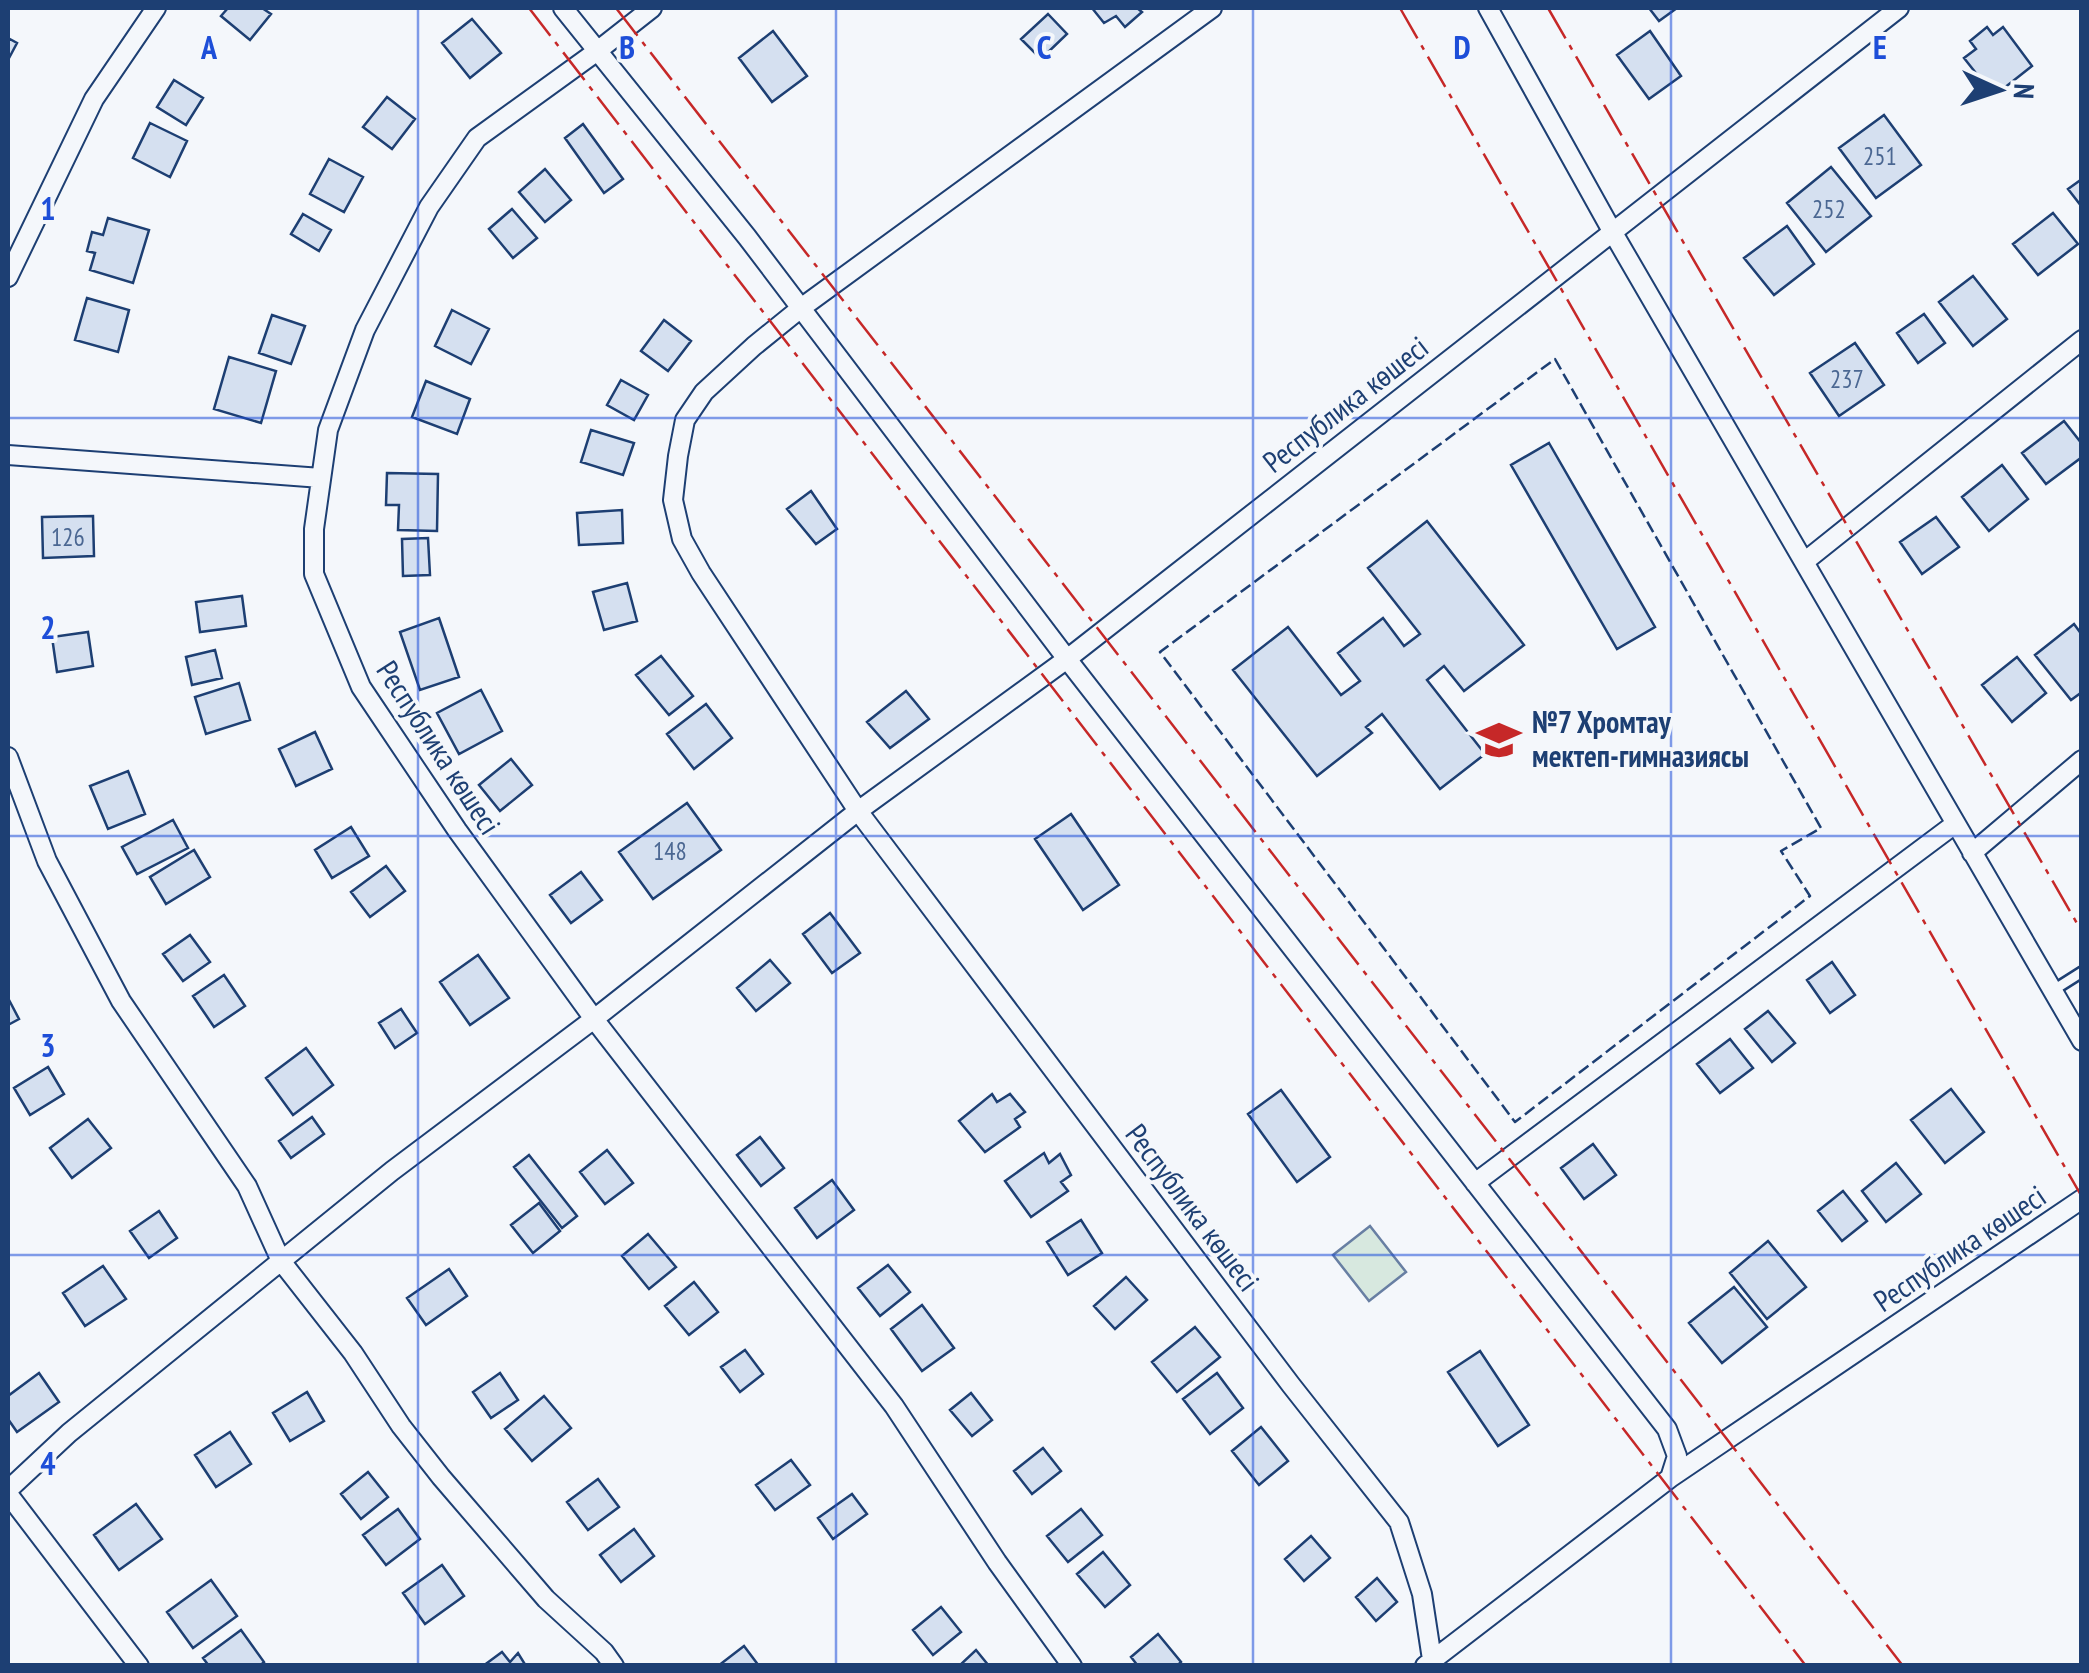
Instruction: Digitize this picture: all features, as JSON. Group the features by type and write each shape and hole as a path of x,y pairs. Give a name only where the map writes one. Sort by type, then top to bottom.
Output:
{"street":[{"path":"8,277 94,99 156,8"},
{"path":"563,8 747,236 1068,659 1667,1429 1676,1456 1670,1478"},
{"name":"Республика көшесі","path":"652,8 477,138 430,207 364,330 328,430 314,530 314,574 361,687 457,830 594,1019 894,1406 997,1562 1072,1666"},
{"name":"Республика көшесі","path":"1212,8 754,346 704,392 686,420 673,500 682,538 701,573 858,811 1291,1385 1400,1522 1422,1594 1430,1664"},
{"path":"1488,8 1612,231 2082,1040"},
{"name":"Республика көшесі","path":"139,1666 8,1492 69,1433 392,1172 858,811 1068,659 1899,8"},
{"path":"1804,562 2082,340"},
{"path":"8,455 321,478"},
{"path":"8,758 47,862 121,1001 247,1186 281,1261 353,1353 441,1477 546,1599 614,1666"},
{"path":"1972,853 2082,760"},
{"path":"1476,1184 1955,824"},
{"name":"Республика көшесі","path":"1430,1664 1670,1478 2082,1200"}],"lane":[{"path":"2052,991 2082,972"}],"shaded area":[{"path":"1370,1226 1406,1272 1369,1301 1333,1255"}],"building":[{"path":"228,8 262,8 271,14 250,40 221,16"},
{"path":"1092,8 1137,8 1142,12 1125,27 1116,16 1104,23"},
{"path":"1649,8 1677,8 1659,21"},
{"path":"1048,14 1067,34 1041,59 1021,39"},
{"path":"472,19 501,53 470,78 442,43"},
{"path":"1987,27 1993,35 2003,27 2032,66 1994,96 1964,58 1976,49 1970,41"},
{"path":"773,31 807,76 772,102 739,58"},
{"path":"1650,31 1681,76 1649,99 1617,55"},
{"path":"8,38 17,43 8,60"},
{"path":"174,80 203,98 186,125 157,107"},
{"path":"387,97 415,119 392,149 363,127"},
{"path":"1884,115 1921,165 1876,198 1839,148"},
{"path":"150,123 187,141 170,177 133,158"},
{"path":"583,124 623,179 604,193 565,138"},
{"path":"329,159 363,177 344,212 310,194"},
{"path":"1831,167 1871,216 1826,252 1787,203"},
{"path":"545,169 571,200 545,222 519,192"},
{"path":"2082,179 2082,207 2068,189"},
{"path":"512,209 537,238 513,258 489,229"},
{"path":"2053,213 2078,244 2038,275 2013,244"},
{"path":"303,214 331,230 319,251 291,234"},
{"path":"108,218 149,230 133,283 90,270 95,253 87,251 92,232 103,235"},
{"path":"1787,226 1814,264 1774,295 1744,258"},
{"path":"1973,276 2007,319 1973,346 1939,302"},
{"path":"87,298 129,310 118,352 75,340"},
{"path":"452,310 489,329 471,364 435,346"},
{"path":"1924,314 1945,343 1918,363 1897,333"},
{"path":"272,315 305,326 291,364 259,353"},
{"path":"664,320 691,341 668,371 641,351"},
{"path":"1855,343 1884,385 1839,416 1810,373"},
{"path":"229,357 276,371 261,423 214,409"},
{"path":"621,380 648,395 634,420 607,405"},
{"path":"426,381 470,399 457,434 412,417"},
{"path":"2064,421 2082,444 2082,457 2046,484 2022,453"},
{"path":"591,430 634,443 623,475 581,462"},
{"path":"1549,443 1655,627 1617,649 1511,465"},
{"path":"2002,465 2028,499 1989,531 1962,497"},
{"path":"387,473 438,474 437,531 398,530 399,505 386,505"},
{"path":"811,491 837,529 816,544 787,509"},
{"path":"622,510 623,543 579,545 577,513"},
{"path":"93,516 94,556 43,558 42,517"},
{"path":"1936,517 1959,547 1922,574 1900,542"},
{"path":"1427,521 1524,645 1464,691 1444,666 1427,680 1485,754 1440,789 1382,714 1366,727 1372,733 1317,776 1233,670 1288,627 1341,695 1360,681 1338,653 1383,618 1404,646 1420,634 1368,568"},
{"path":"428,538 430,575 403,576 402,539"},
{"path":"627,583 637,621 604,630 593,592"},
{"path":"242,596 246,626 200,632 196,602"},
{"path":"439,618 459,677 420,690 400,632"},
{"path":"2074,624 2082,635 2082,692 2071,700 2035,655"},
{"path":"88,632 93,666 57,672 52,637"},
{"path":"215,650 222,678 192,685 186,657"},
{"path":"661,656 693,696 669,715 636,675"},
{"path":"2017,657 2046,693 2012,722 1982,685"},
{"path":"239,683 250,720 206,734 195,697"},
{"path":"481,690 502,731 459,754 437,713"},
{"path":"906,691 929,719 890,748 867,722"},
{"path":"706,704 732,738 694,769 667,734"},
{"path":"315,732 332,769 296,786 279,749"},
{"path":"511,759 532,785 500,811 479,785"},
{"path":"128,771 145,814 108,829 90,786"},
{"path":"687,803 721,850 653,899 619,852"},
{"path":"1071,814 1119,885 1083,910 1035,839"},
{"path":"173,820 188,848 137,874 122,847"},
{"path":"351,827 369,856 332,878 315,850"},
{"path":"194,850 210,877 166,904 150,877"},
{"path":"386,866 405,891 370,917 351,892"},
{"path":"581,872 602,900 571,923 550,895"},
{"path":"830,913 860,953 832,973 803,934"},
{"path":"190,935 210,962 183,981 163,954"},
{"path":"478,955 509,998 470,1025 440,982"},
{"path":"770,960 790,983 756,1011 737,988"},
{"path":"1832,962 1855,995 1830,1013 1807,980"},
{"path":"224,975 245,1006 214,1027 193,996"},
{"path":"8,998 19,1019 8,1025"},
{"path":"401,1009 417,1033 395,1048 379,1023"},
{"path":"1768,1011 1795,1043 1772,1062 1745,1029"},
{"path":"1730,1039 1753,1068 1720,1093 1697,1064"},
{"path":"306,1048 333,1085 293,1115 266,1078"},
{"path":"48,1067 64,1094 30,1115 14,1088"},
{"path":"1951,1089 1984,1132 1945,1163 1911,1120"},
{"path":"1281,1090 1330,1157 1297,1182 1248,1114"},
{"path":"992,1094 997,1102 1010,1094 1025,1112 1015,1119 1020,1127 985,1152 959,1121"},
{"path":"312,1117 324,1134 291,1158 279,1141"},
{"path":"88,1119 111,1148 72,1178 50,1148"},
{"path":"760,1137 784,1168 761,1186 737,1155"},
{"path":"1593,1144 1616,1175 1584,1199 1561,1168"},
{"path":"607,1150 633,1183 605,1204 580,1172"},
{"path":"1044,1153 1049,1163 1060,1154 1071,1175 1061,1182 1068,1191 1031,1217 1005,1181"},
{"path":"529,1155 577,1216 562,1228 514,1167"},
{"path":"1896,1163 1921,1194 1886,1222 1862,1191"},
{"path":"832,1180 854,1210 817,1238 795,1208"},
{"path":"1843,1191 1867,1221 1842,1241 1818,1211"},
{"path":"539,1203 560,1231 533,1253 511,1225"},
{"path":"159,1211 177,1238 149,1258 130,1231"},
{"path":"1081,1220 1102,1253 1068,1275 1047,1242"},
{"path":"648,1234 676,1267 649,1289 622,1256"},
{"path":"1768,1241 1806,1287 1767,1319 1730,1273"},
{"path":"888,1265 910,1292 880,1316 858,1288"},
{"path":"103,1266 126,1299 85,1326 63,1293"},
{"path":"449,1269 467,1296 426,1325 407,1298"},
{"path":"1126,1277 1147,1300 1115,1329 1094,1306"},
{"path":"694,1282 718,1312 689,1335 665,1306"},
{"path":"1734,1287 1767,1327 1722,1363 1689,1323"},
{"path":"922,1305 954,1348 922,1371 891,1329"},
{"path":"1195,1327 1220,1357 1177,1392 1152,1362"},
{"path":"745,1350 763,1374 740,1392 721,1367"},
{"path":"1480,1351 1529,1425 1498,1446 1448,1372"},
{"path":"39,1373 59,1402 17,1432 8,1419 8,1396"},
{"path":"500,1373 518,1400 491,1418 473,1392"},
{"path":"1217,1373 1243,1408 1210,1434 1183,1399"},
{"path":"307,1392 324,1421 290,1441 273,1413"},
{"path":"971,1393 992,1420 972,1436 950,1410"},
{"path":"544,1396 571,1428 532,1461 505,1429"},
{"path":"1261,1427 1288,1461 1259,1485 1232,1451"},
{"path":"230,1432 251,1464 216,1487 195,1455"},
{"path":"1043,1448 1061,1471 1032,1494 1014,1471"},
{"path":"791,1460 810,1485 775,1510 756,1485"},
{"path":"368,1472 388,1497 361,1519 341,1494"},
{"path":"598,1479 619,1507 588,1530 567,1502"},
{"path":"852,1494 867,1514 833,1539 818,1518"},
{"path":"136,1504 162,1539 119,1570 94,1535"},
{"path":"398,1509 420,1539 386,1565 363,1535"},
{"path":"1081,1509 1102,1535 1068,1562 1047,1536"},
{"path":"634,1529 654,1556 621,1582 600,1555"},
{"path":"1311,1536 1330,1558 1304,1581 1285,1559"},
{"path":"1103,1552 1130,1585 1105,1607 1077,1574"},
{"path":"442,1565 464,1596 425,1624 403,1593"},
{"path":"1377,1578 1397,1602 1376,1621 1356,1597"},
{"path":"211,1580 237,1616 193,1648 167,1612"},
{"path":"941,1607 961,1632 933,1655 913,1630"},
{"path":"241,1630 264,1662 260,1666 209,1666 203,1658"},
{"path":"1158,1634 1181,1662 1177,1666 1138,1666 1131,1657"},
{"path":"744,1646 759,1666 718,1666"},
{"path":"976,1650 989,1666 959,1666"},
{"path":"502,1652 510,1662 518,1653 526,1666 483,1666"}],"fence":[{"path":"1555,359 1821,828 1781,851 1810,896 1515,1122 1160,652 1555,359"}],"power":[{"path":"529,8 1806,1666"},
{"path":"616,8 1903,1666"},
{"path":"1400,8 2082,1197"},
{"path":"1548,8 2082,932"}],"place":[{"name":"№7 Хромтау мектеп-гимназиясы","path":"1499,740"}]}
